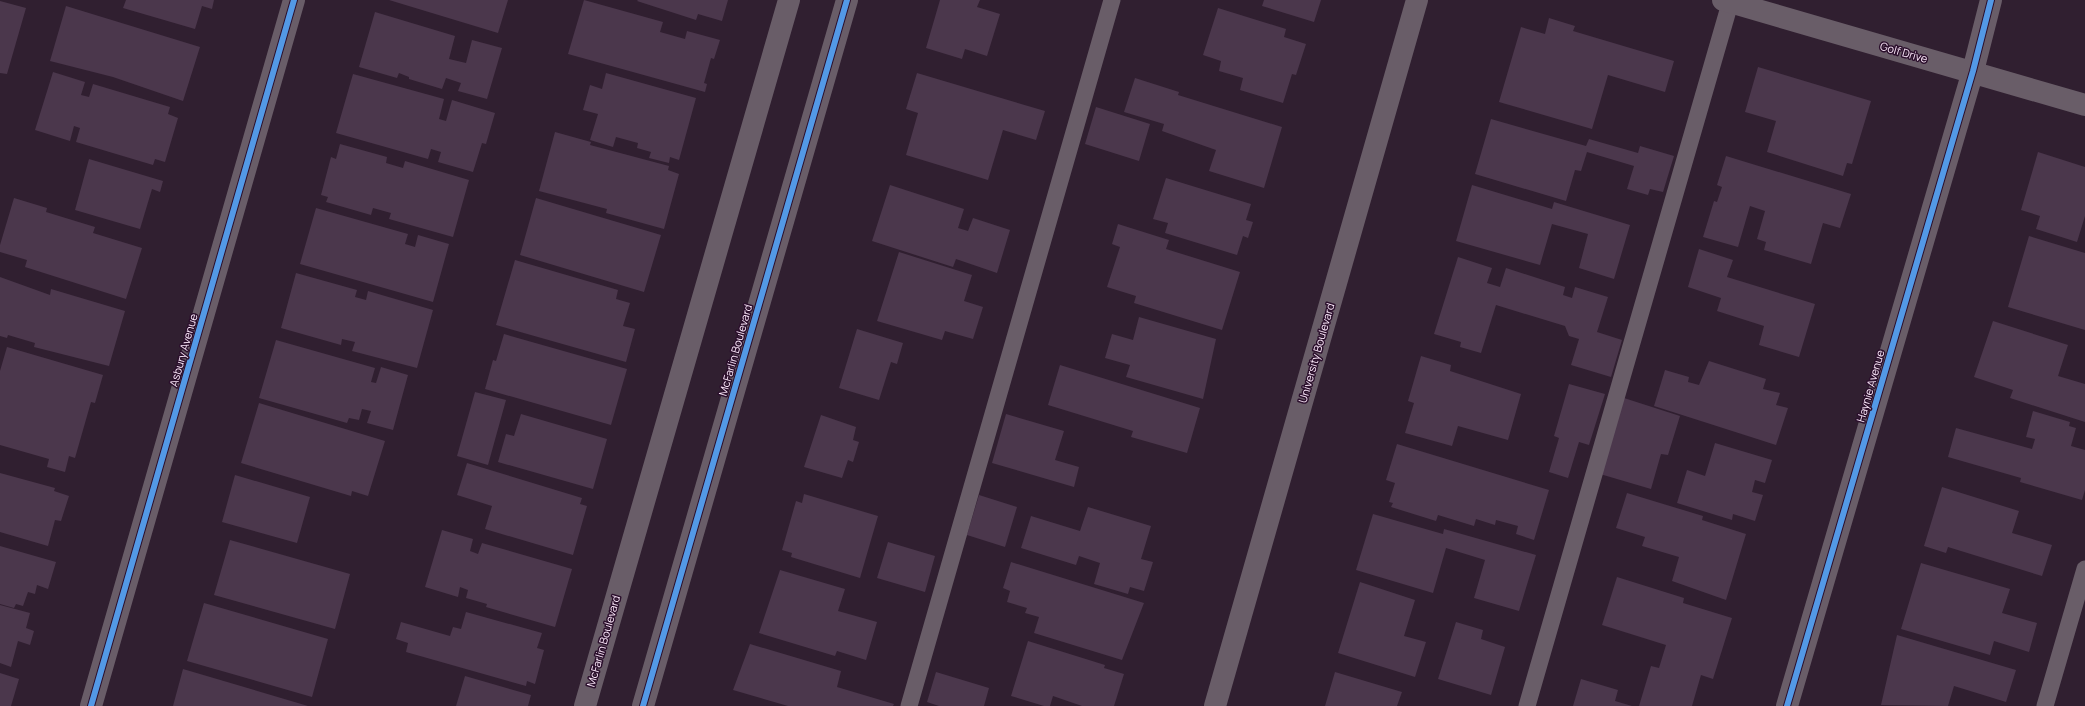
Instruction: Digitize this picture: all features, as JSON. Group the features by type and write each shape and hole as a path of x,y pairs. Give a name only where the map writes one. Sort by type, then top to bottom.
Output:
{"street":[{"name":"Asbury Avenue","path":"91,706 294,0"},
{"name":"McFarlin Boulevard","path":"585,706 789,0"},
{"name":"McFarlin Boulevard","path":"643,706 847,0"},
{"name":"University Boulevard","path":"1215,706 1417,0"},
{"name":"Haynie Avenue","path":"1787,706 1973,71 1991,0"},
{"name":"Golf Drive","path":"1728,1 2085,104"}],"lane":[{"path":"909,706 1112,0"},
{"path":"1527,706 1728,1"},
{"path":"2045,706 2085,568"}],"building":[{"path":"126,0 214,0 212,9 202,6 195,29 123,8"},
{"path":"389,0 508,0 498,33"},
{"path":"584,0 663,22 660,32 685,39 687,31 720,40 714,59 711,58 704,83 707,84 705,92 568,54"},
{"path":"728,0 722,21 698,14 696,20 637,1"},
{"path":"940,0 980,0 977,7 1000,14 987,56 965,49 962,59 926,48"},
{"path":"1264,0 1321,0 1314,22 1262,6"},
{"path":"0,1 26,8 7,74 0,73"},
{"path":"66,6 200,47 183,101 113,77 50,61"},
{"path":"1218,8 1286,29 1284,37 1306,44 1296,75 1292,74 1283,103 1240,90 1243,78 1219,71 1221,61 1203,55"},
{"path":"375,12 455,36 449,59 466,63 472,40 502,48 487,99 458,91 461,83 446,78 442,89 409,79 409,77 399,73 397,78 359,67"},
{"path":"1549,18 1575,26 1573,31 1674,61 1665,92 1608,75 1592,129 1499,102 1521,27 1545,34"},
{"path":"1758,67 1871,101 1852,164 1847,163 1843,176 1767,152 1776,121 1745,112"},
{"path":"53,72 85,82 81,95 89,97 93,84 170,107 168,114 178,118 165,162 155,159 153,165 76,142 80,128 74,126 70,141 35,130"},
{"path":"606,73 696,98 679,160 670,157 669,163 649,158 651,152 637,148 638,143 616,137 613,147 590,140 598,114 583,110 590,85 602,89"},
{"path":"917,73 1045,111 1036,140 1003,130 988,180 906,155 918,113 906,109"},
{"path":"353,74 444,99 439,119 446,121 452,100 495,113 486,144 482,143 473,172 438,162 441,152 431,149 428,159 336,133"},
{"path":"1135,78 1179,92 1178,95 1282,127 1264,188 1209,171 1216,150 1162,131 1164,124 1124,112"},
{"path":"1096,107 1150,124 1139,161 1085,144"},
{"path":"1491,119 1586,146 1589,139 1638,153 1640,146 1674,156 1663,192 1650,189 1648,195 1627,189 1634,166 1587,152 1581,171 1575,170 1566,201 1475,174"},
{"path":"555,132 591,142 590,145 669,166 668,170 679,174 664,229 606,213 607,209 539,191"},
{"path":"340,144 387,157 386,163 403,168 405,161 469,180 453,237 389,219 391,213 373,208 371,215 326,202 328,197 321,195 331,157 336,159"},
{"path":"2038,152 2085,167 2085,216 2077,242 2036,229 2040,216 2021,210"},
{"path":"1726,156 1851,194 1840,228 1823,223 1811,264 1764,250 1766,242 1757,239 1765,211 1750,206 1738,247 1703,237 1714,201 1717,202 1722,187 1717,185"},
{"path":"89,159 163,181 160,192 152,189 140,229 75,210"},
{"path":"1166,178 1251,204 1246,220 1253,222 1248,238 1243,236 1237,255 1165,233 1168,223 1153,219"},
{"path":"890,185 964,209 958,228 968,231 973,218 1010,230 997,273 956,259 953,267 872,241"},
{"path":"1472,185 1552,209 1554,202 1630,225 1614,279 1579,268 1588,234 1552,224 1540,265 1456,241"},
{"path":"14,198 47,208 46,212 95,227 93,233 142,248 126,299 25,267 27,260 0,252 0,245"},
{"path":"536,198 661,235 644,292 520,255"},
{"path":"316,208 408,234 405,244 415,247 418,235 449,244 433,302 300,264"},
{"path":"1118,224 1169,240 1166,249 1240,272 1222,330 1134,303 1136,296 1107,287 1120,247 1112,244"},
{"path":"2029,236 2085,253 2085,330 2008,307"},
{"path":"1699,249 1733,260 1727,277 1815,304 1799,357 1759,345 1764,326 1717,311 1721,298 1688,287"},
{"path":"899,252 972,275 964,301 983,307 973,339 945,331 942,340 877,321"},
{"path":"1458,257 1492,268 1487,283 1500,287 1506,268 1565,287 1563,295 1572,298 1575,287 1608,297 1597,332 1622,340 1611,377 1571,365 1579,339 1569,336 1565,326 1496,305 1481,353 1460,347 1461,342 1434,334"},
{"path":"515,260 618,290 616,299 630,303 623,326 635,329 626,362 496,325"},
{"path":"296,273 357,290 355,297 366,300 368,291 433,310 417,368 352,351 355,342 342,339 341,345 281,328"},
{"path":"0,277 50,295 51,289 125,311 109,366 34,347 35,343 8,335 7,338 0,336"},
{"path":"1139,317 1216,339 1203,399 1126,377 1130,365 1105,358 1112,334 1133,340"},
{"path":"1993,321 2068,345 2058,376 2085,384 2085,422 2010,398 2013,390 1974,377"},
{"path":"857,329 903,343 897,364 891,362 879,400 839,388"},
{"path":"504,334 627,369 611,425 485,389 493,360 496,361"},
{"path":"276,340 375,368 371,382 376,383 381,367 408,375 393,430 367,423 371,411 362,409 359,420 349,418 347,423 259,398"},
{"path":"7,347 103,375 95,403 91,402 75,458 69,456 65,472 47,467 49,459 0,445 0,371"},
{"path":"1421,356 1451,365 1450,371 1521,394 1508,440 1458,426 1452,446 1405,433 1414,403 1408,401"},
{"path":"1709,361 1766,379 1763,389 1780,393 1776,405 1788,408 1776,445 1654,406 1665,370 1689,377 1688,382 1699,385"},
{"path":"1060,365 1200,408 1187,453 1131,437 1133,431 1048,405"},
{"path":"1569,384 1605,394 1589,445 1579,442 1568,478 1549,472 1559,438 1554,436"},
{"path":"475,392 506,400 488,465 457,456"},
{"path":"1624,398 1680,416 1668,455 1661,454 1651,489 1600,474"},
{"path":"259,403 385,441 368,496 352,491 351,496 241,463"},
{"path":"2033,411 2070,422 2069,426 2076,428 2071,446 2085,450 2085,490 2082,500 2020,482 2021,478 1948,457 1956,428 2032,449 2035,439 2026,437"},
{"path":"521,414 607,439 593,489 498,462 506,434 514,436"},
{"path":"1006,414 1064,431 1055,460 1079,467 1074,487 992,463"},
{"path":"821,415 856,427 853,440 859,442 853,462 848,460 842,478 804,467"},
{"path":"1715,443 1772,460 1765,483 1755,480 1752,492 1763,495 1755,521 1733,514 1732,520 1677,503 1687,470 1705,476"},
{"path":"1397,444 1549,490 1534,540 1516,534 1518,526 1496,520 1495,525 1476,519 1474,526 1438,515 1436,521 1391,507 1393,503 1389,502 1395,483 1386,480"},
{"path":"467,463 582,498 580,504 587,506 573,555 485,529 492,506 457,495"},
{"path":"0,473 55,488 54,491 69,496 61,521 55,520 48,546 0,532"},
{"path":"235,475 310,497 297,543 222,522"},
{"path":"1942,487 2019,511 2012,533 2052,545 2042,576 1948,547 1946,553 1924,546"},
{"path":"1627,493 1703,516 1702,520 1746,534 1726,600 1672,581 1679,557 1642,546 1645,537 1616,528"},
{"path":"804,494 878,516 860,578 791,557 792,553 782,550 796,501 802,503"},
{"path":"979,495 1017,507 1005,547 967,535"},
{"path":"1088,507 1151,526 1141,559 1153,562 1144,591 1130,587 1128,594 1094,584 1100,563 1079,556 1076,565 1021,548 1031,516 1080,531"},
{"path":"1373,514 1443,534 1444,529 1536,555 1519,611 1474,598 1485,560 1446,548 1433,593 1356,570"},
{"path":"442,530 473,539 470,551 478,554 482,543 572,569 555,627 486,607 487,604 466,598 468,590 460,587 458,597 425,587"},
{"path":"230,540 350,574 335,629 214,595"},
{"path":"888,542 935,556 925,592 877,578"},
{"path":"0,546 56,562 48,589 37,585 35,594 28,592 23,606 16,604 14,608 0,604"},
{"path":"1011,562 1144,603 1122,660 1034,633 1039,617 1025,613 1027,608 1007,602 1010,591 1003,588"},
{"path":"1921,563 2010,589 2002,613 2037,623 2029,652 1994,641 1990,655 1901,629"},
{"path":"780,570 845,589 838,611 877,622 866,660 837,651 835,656 759,633"},
{"path":"1617,577 1684,598 1683,603 1732,618 1713,679 1701,675 1692,706 1639,706 1651,666 1659,668 1666,645 1602,625"},
{"path":"1360,582 1415,600 1404,636 1426,642 1415,677 1338,653"},
{"path":"204,603 328,639 312,697 187,661"},
{"path":"0,605 30,613 26,628 34,631 30,645 18,641 11,667 0,663"},
{"path":"466,612 542,633 537,648 544,650 535,684 527,681 526,686 406,652 408,643 396,639 401,622 450,636 453,627 461,629"},
{"path":"1456,622 1483,630 1481,639 1505,647 1491,695 1438,679"},
{"path":"1897,635 2016,670 2006,702 1954,686 1948,706 1881,705"},
{"path":"1028,641 1105,665 1104,668 1124,674 1114,706 1082,706 1053,696 1050,706 1044,706 1011,696"},
{"path":"750,644 841,671 837,687 894,704 893,706 788,706 733,690"},
{"path":"183,669 308,706 173,706"},
{"path":"936,672 989,688 984,706 939,706 927,702"},
{"path":"1335,672 1402,692 1397,706 1325,706"},
{"path":"0,673 19,679 11,706 0,706"},
{"path":"465,676 531,695 528,706 456,706"},
{"path":"1581,679 1618,690 1615,701 1632,706 1573,706"}],"cycle path":[{"path":"91,706 294,0"},
{"path":"643,706 847,0"},
{"path":"1787,706 1973,71 1991,0"}]}
